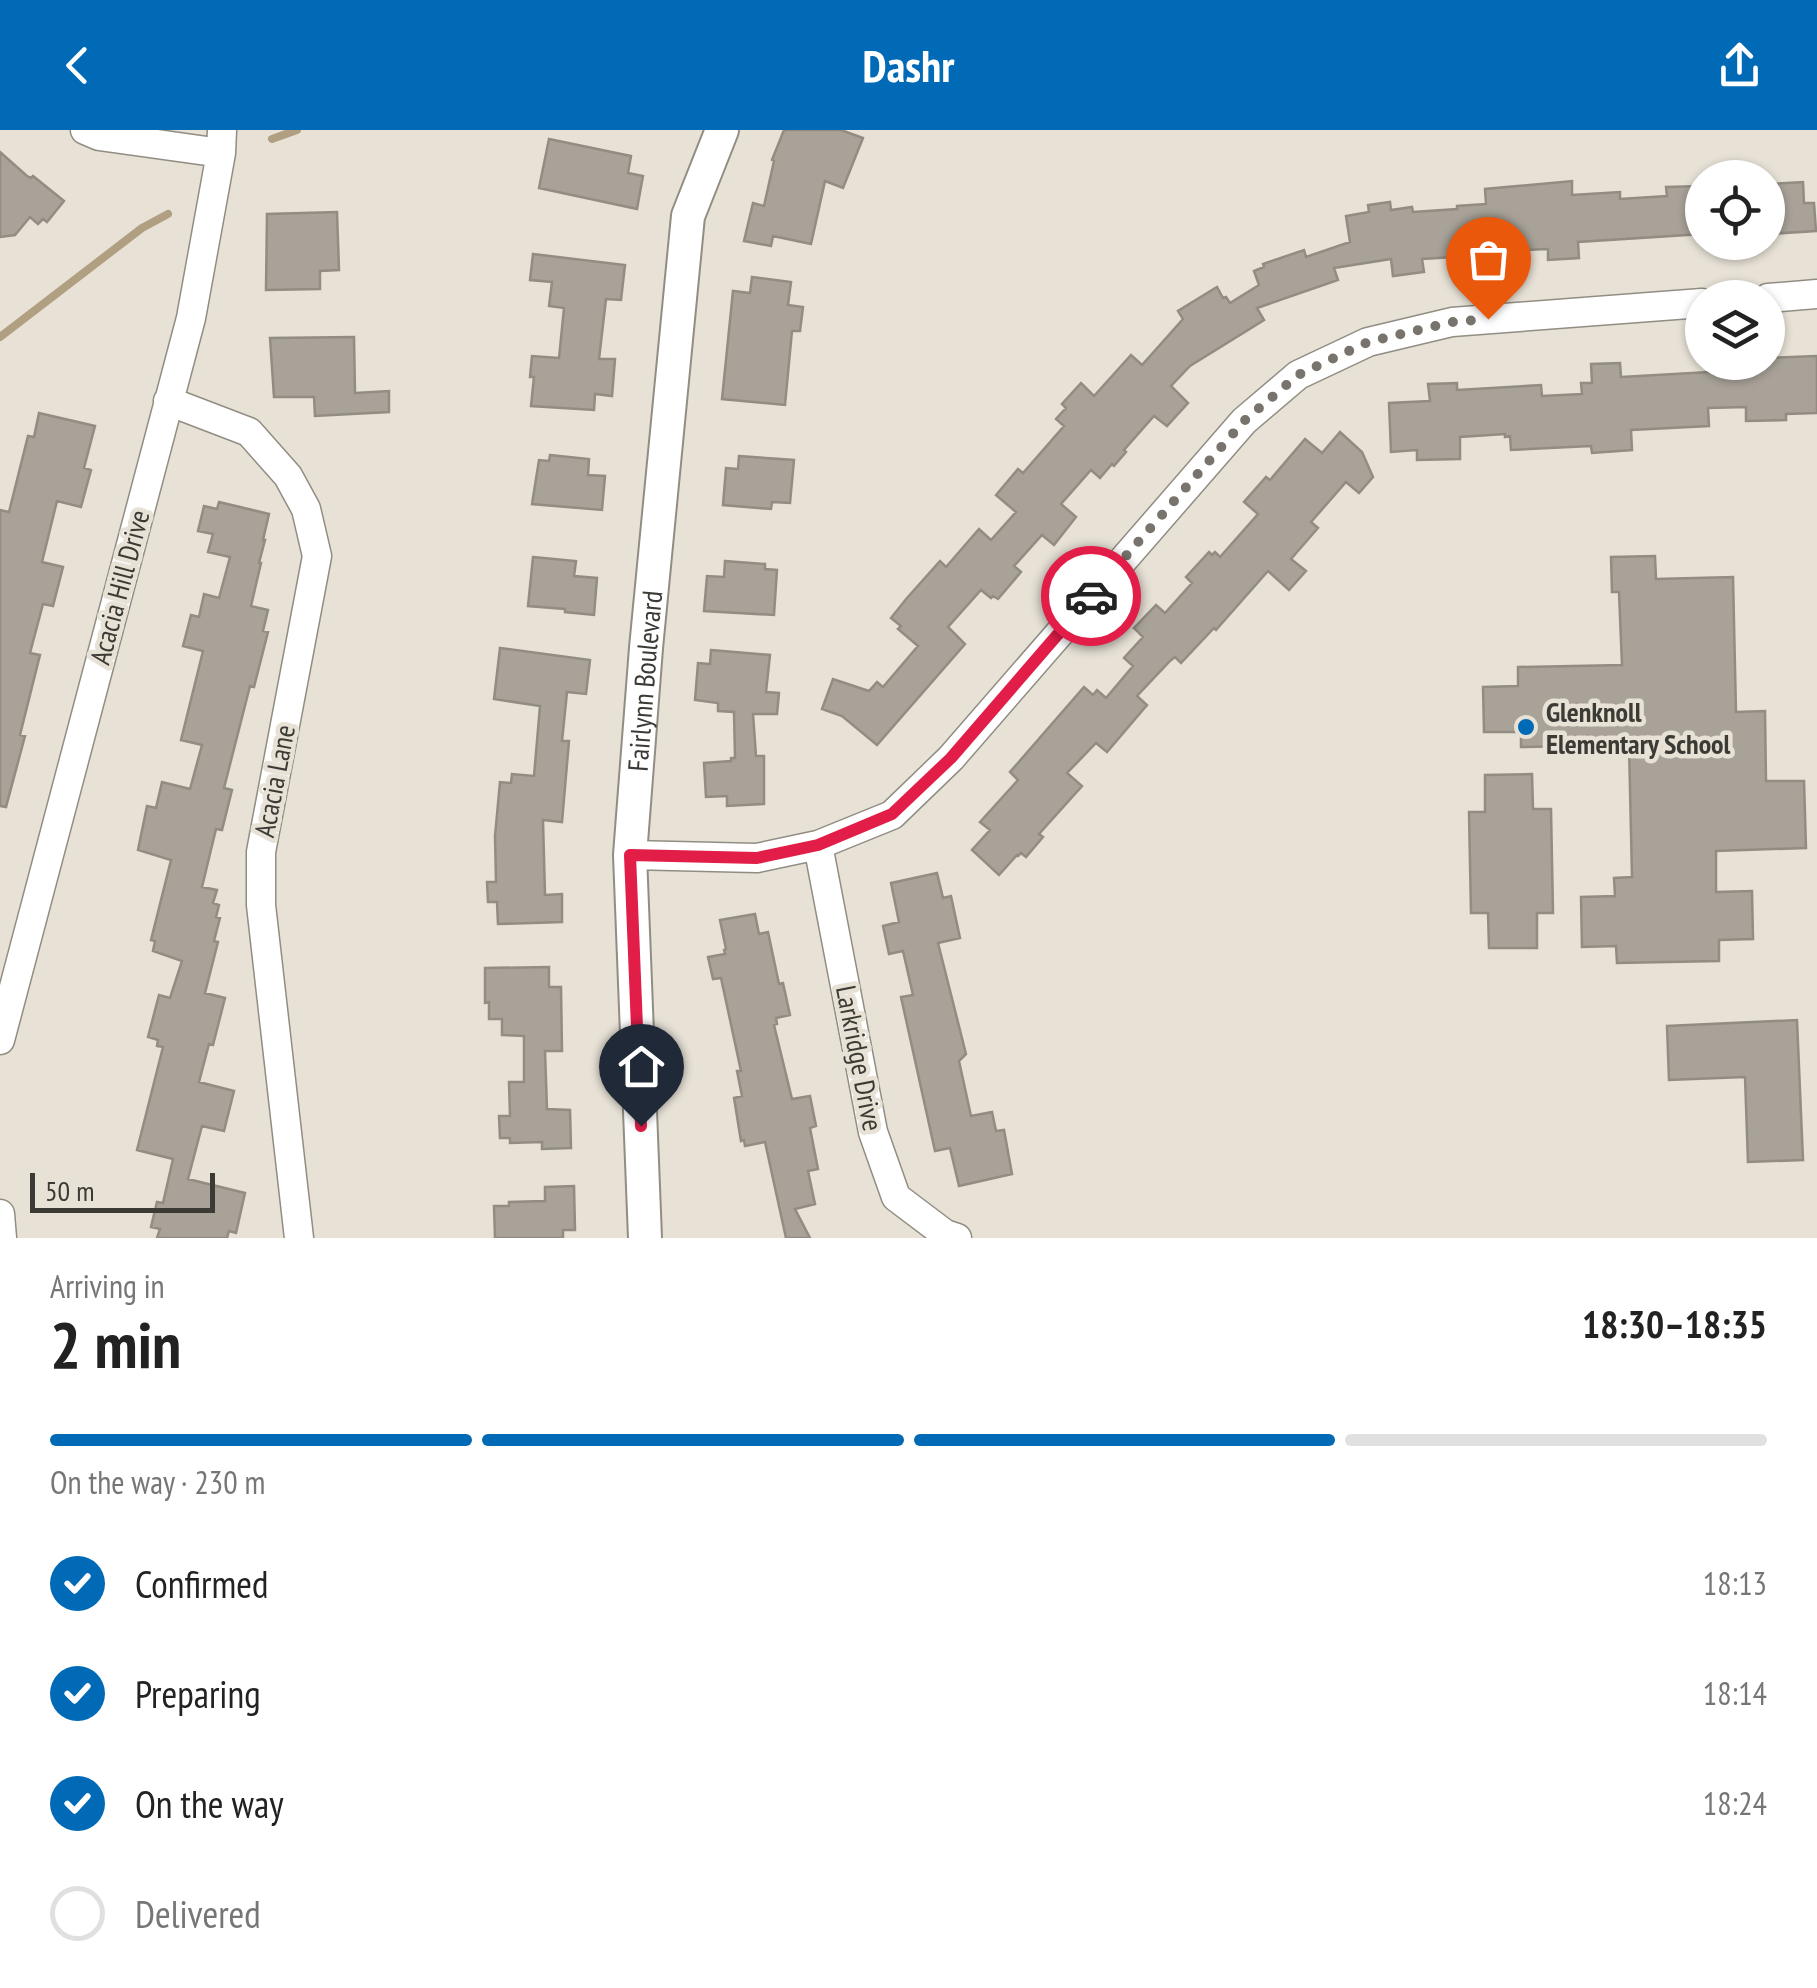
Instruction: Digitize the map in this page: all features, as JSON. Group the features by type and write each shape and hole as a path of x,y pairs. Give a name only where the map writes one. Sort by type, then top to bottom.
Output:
{"street":[{"path":"85,130 99,136 222,142"},
{"name":"Fairlynn Boulevard","path":"645,1238 630,855 688,216 722,130"},
{"name":"Acacia Hill Drive","path":"0,1040 191,318 222,142"},
{"path":"1785,297 1817,294"},
{"path":"630,855 757,858 818,845 892,814 951,758 1244,421 1298,375 1368,342 1452,322 1685,304"},
{"name":"Acacia Lane","path":"168,401 248,432 288,476 306,510 317,556 261,852 260,905 300,1238"},
{"name":"Larkridge Drive","path":"818,845 873,1132 896,1198 945,1234 957,1238"},
{"path":"0,1214 2,1238"}],"building":[{"path":"784,130 841,130 863,138 843,188 825,181 811,244 773,236 771,246 744,241 753,203 764,206 772,160"},
{"path":"549,139 631,156 628,173 643,176 637,209 539,188"},
{"path":"0,152 64,201 47,222 43,219 38,224 30,217 15,235 0,237"},
{"path":"1572,181 1572,195 1620,192 1620,199 1667,196 1666,187 1685,186 1685,235 1578,242 1579,258 1548,260 1548,249 1422,259 1424,272 1393,276 1391,259 1334,268 1338,280 1257,308 1264,320 1190,366 1171,386 1188,403 1167,426 1154,416 1114,466 1100,478 1091,470 1061,504 1076,517 1054,545 1042,535 1014,566 1021,572 998,599 981,590 948,627 965,644 877,745 842,716 822,709 833,679 869,691 877,682 883,687 918,646 891,618 940,561 946,567 979,529 991,540 1016,512 996,495 1018,469 1023,473 1064,426 1056,419 1066,408 1062,404 1081,383 1094,396 1131,355 1142,365 1183,319 1178,311 1217,287 1230,303 1259,285 1254,271 1263,264 1304,250 1306,257 1350,242 1346,216 1369,212 1368,205 1390,202 1391,210 1412,207 1413,212 1457,209 1486,204 1485,189"},
{"path":"1803,182 1804,203 1814,203 1816,231 1785,233 1785,183"},
{"path":"337,212 339,270 320,271 320,289 266,290 267,214"},
{"path":"533,254 625,265 621,300 606,299 599,359 615,359 612,396 595,394 594,410 531,406 532,356 559,358 564,308 549,306 552,282 530,280"},
{"path":"752,277 791,282 788,305 803,307 800,331 792,331 785,405 722,399 733,291 750,293"},
{"path":"354,337 355,393 389,391 389,412 315,416 314,397 274,397 270,338"},
{"path":"1817,356 1817,413 1786,414 1786,420 1746,421 1746,407 1708,408 1709,426 1631,430 1632,450 1592,453 1591,446 1511,450 1510,436 1505,434 1460,437 1460,459 1417,460 1417,450 1391,452 1389,403 1430,401 1428,384 1457,383 1457,390 1541,385 1542,396 1582,394 1581,383 1592,383 1591,364 1620,363 1621,377 1685,373 1685,380 1785,380 1785,357"},
{"path":"39,413 95,426 84,468 91,470 81,507 57,501 42,562 63,567 53,606 43,604 30,653 40,655 20,735 25,736 6,807 0,806 0,510 9,512 28,436 34,437"},
{"path":"1340,432 1362,452 1373,477 1359,493 1346,482 1311,522 1318,528 1291,559 1306,571 1289,590 1268,571 1181,663 1175,657 1170,661 1137,696 1147,705 1107,752 1096,743 1067,773 1082,786 1039,834 1043,837 1026,857 1017,855 999,875 972,850 990,830 980,822 1018,780 1010,772 1084,687 1093,695 1097,690 1106,698 1133,666 1124,658 1143,637 1134,628 1156,605 1165,613 1192,583 1186,577 1209,552 1220,557 1258,514 1244,502 1266,477 1270,480 1305,439 1322,453"},
{"path":"550,455 589,459 588,475 605,476 602,510 532,504 539,460 549,461"},
{"path":"739,456 794,460 790,503 772,502 771,509 723,505 726,468 738,469"},
{"path":"219,502 269,514 251,606 268,610 263,631 268,632 224,788 232,790 222,830 216,829 202,887 217,890 213,903 219,905 216,917 220,918 205,993 225,998 199,1082 234,1091 224,1131 202,1126 188,1179 245,1193 236,1233 229,1231 227,1238 157,1238 160,1229 151,1227 157,1202 163,1203 173,1159 137,1150 163,1047 157,1046 158,1040 148,1037 159,995 170,998 182,961 153,951 155,941 151,940 171,860 138,850 147,806 156,808 162,782 190,789 202,745 181,740 203,651 183,646 191,615 199,617 204,594 219,598 230,557 208,552 213,534 198,531 204,506 217,509"},
{"path":"1655,556 1656,579 1733,577 1736,712 1765,711 1766,781 1804,781 1806,848 1716,851 1716,892 1752,891 1753,939 1719,940 1719,961 1617,963 1616,946 1582,947 1581,897 1615,896 1614,878 1632,877 1629,745 1521,747 1521,732 1484,732 1483,687 1518,686 1518,667 1622,665 1619,592 1612,592 1611,557"},
{"path":"533,557 576,561 574,576 597,578 594,615 528,606"},
{"path":"725,561 765,564 765,569 777,570 774,615 704,611 707,576 724,577"},
{"path":"500,648 590,660 586,694 567,692 562,741 569,741 562,822 543,820 545,895 562,894 562,922 498,924 497,902 488,902 487,882 496,882 500,782 511,783 512,774 534,776 540,706 494,699"},
{"path":"711,650 770,655 766,692 779,693 777,714 753,714 756,756 764,756 764,804 727,806 727,796 706,797 704,763 735,758 734,712 718,711 718,703 695,700 698,663 710,664"},
{"path":"1532,774 1533,809 1551,809 1553,913 1537,913 1537,948 1489,948 1488,913 1471,913 1469,812 1485,812 1485,775"},
{"path":"937,873 943,898 951,896 960,938 938,943 966,1054 959,1061 971,1116 992,1112 996,1131 1004,1130 1012,1174 959,1186 950,1148 935,1151 901,997 913,995 903,951 889,954 883,926 899,922 891,883"},
{"path":"755,914 759,934 768,932 790,1015 776,1018 774,1025 792,1099 810,1096 816,1126 810,1128 818,1169 808,1171 815,1204 795,1209 810,1238 786,1238 765,1142 745,1146 741,1141 734,1098 742,1096 737,1071 741,1071 721,978 713,979 708,957 725,954 720,920"},
{"path":"549,967 549,987 561,987 562,1051 545,1051 547,1109 570,1110 571,1148 542,1149 542,1142 510,1143 510,1138 500,1138 499,1116 510,1116 509,1082 524,1082 524,1036 502,1035 502,1019 489,1019 485,968"},
{"path":"1797,1020 1803,1160 1748,1162 1745,1077 1669,1080 1667,1026"},
{"path":"574,1186 575,1230 563,1230 563,1238 495,1238 494,1206 545,1201 545,1187"}],"waterway":[{"path":"272,139 297,130"},
{"path":"0,337 142,228 168,214"}],"way so far":[{"path":"1091,596 1244,421 1298,375 1368,342 1452,322 1488,319"}],"place":[{"name":"Glenknoll Elementary School","path":"1526,727"}],"route":[{"path":"641,1126 630,855 757,858 818,845 892,814 951,758 1091,596"}]}
